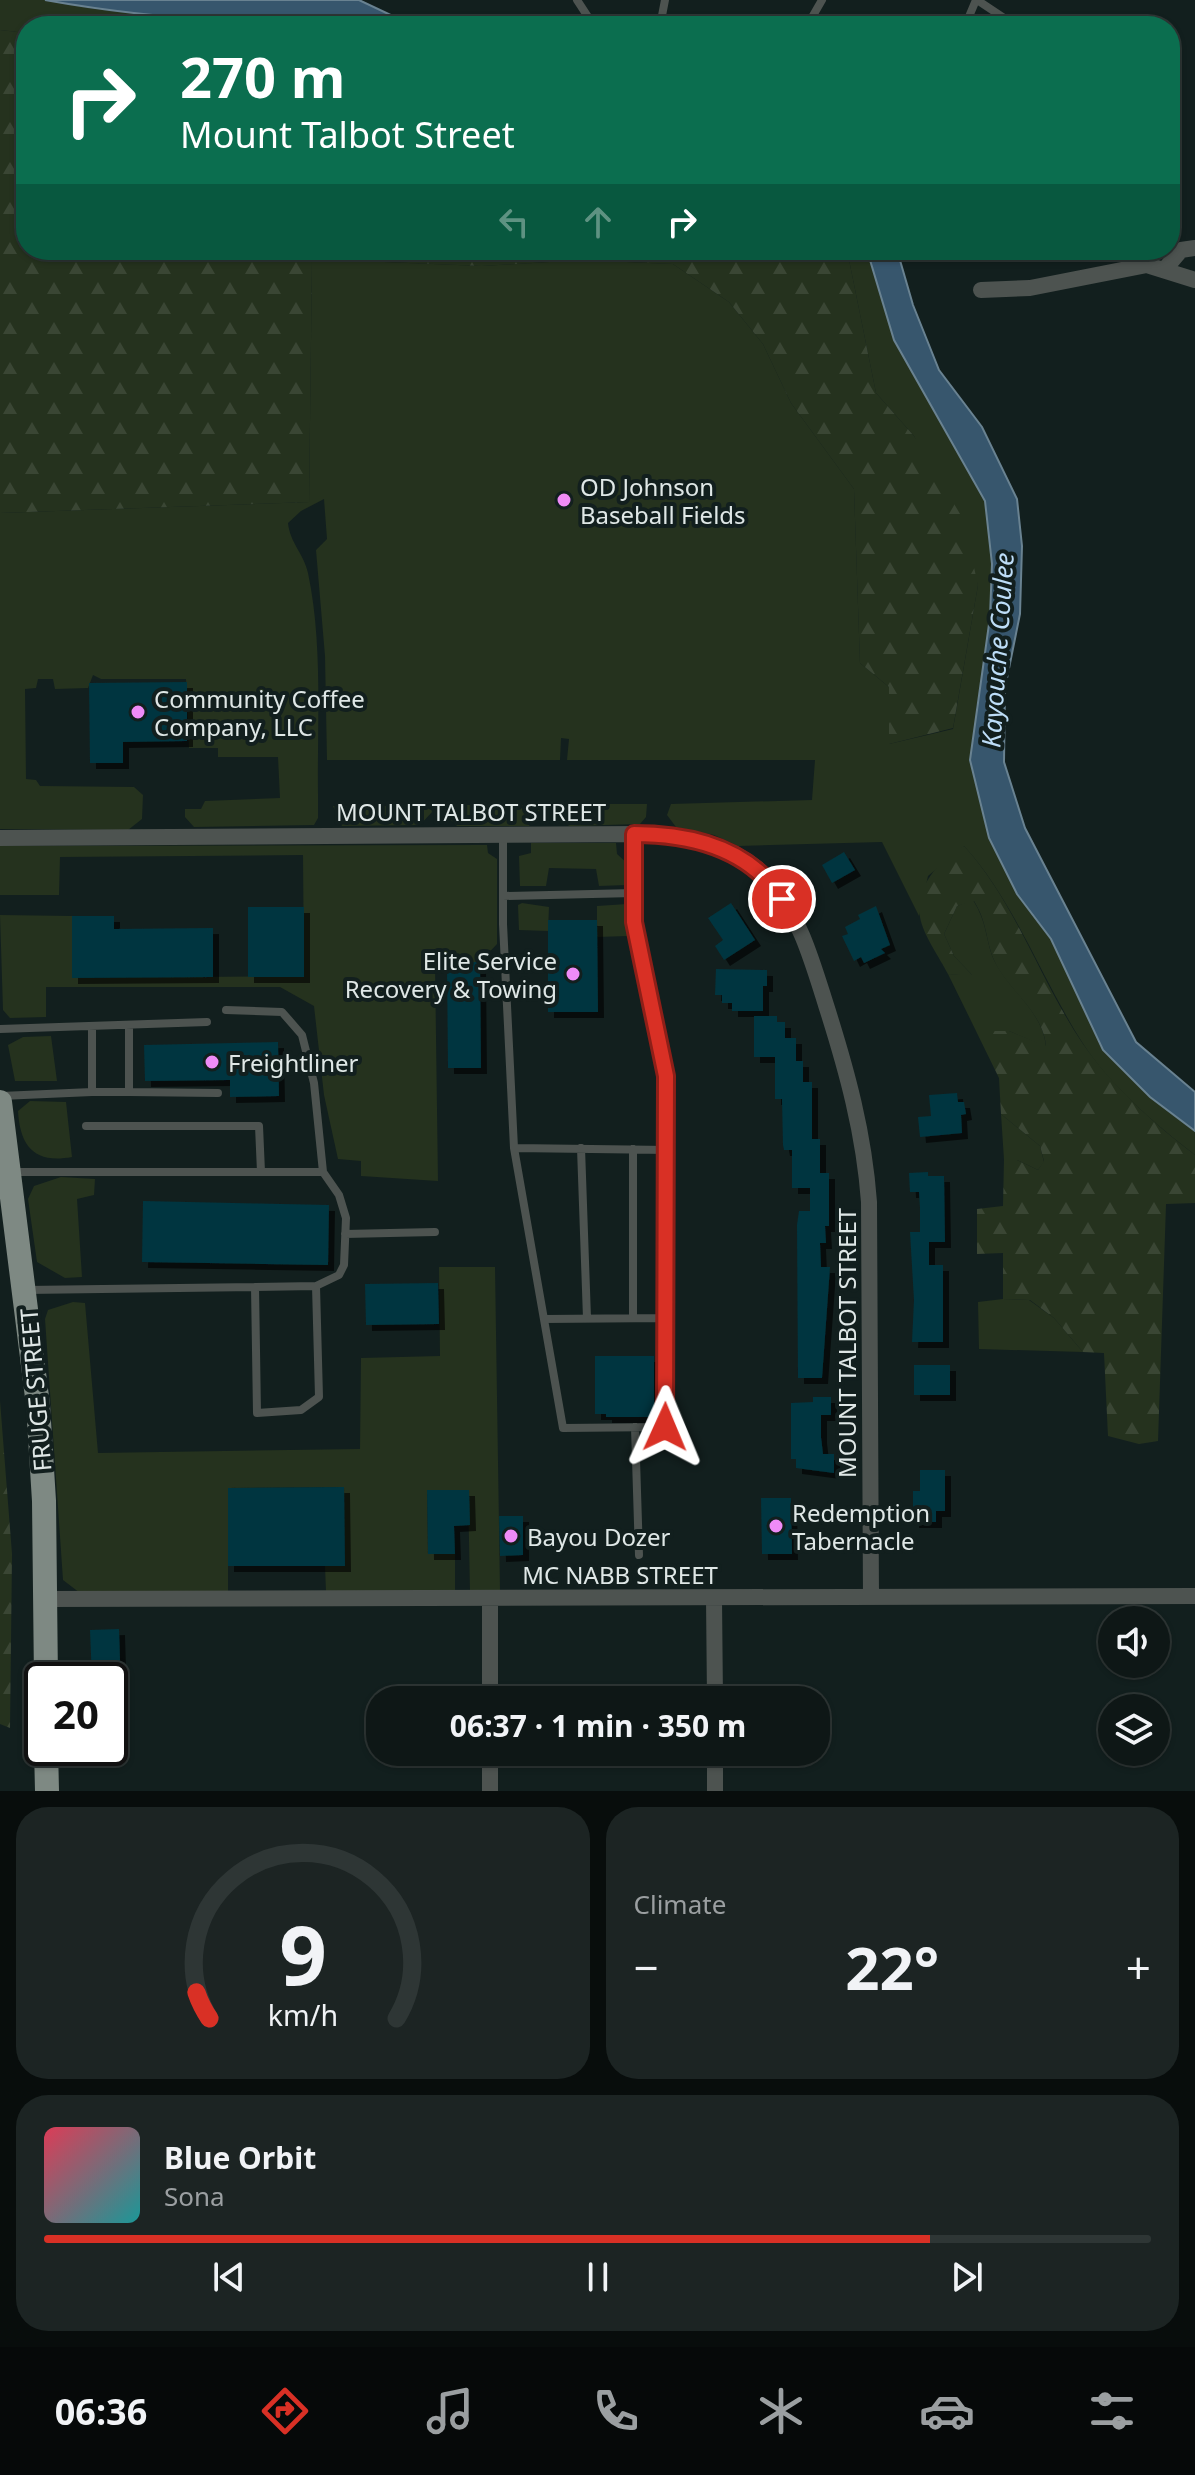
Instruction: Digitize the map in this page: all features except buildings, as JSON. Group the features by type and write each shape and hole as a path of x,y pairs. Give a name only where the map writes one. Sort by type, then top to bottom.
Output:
{"main road":[{"name":"FRUGE STREET","path":"0,1099 25,1290 42,1458 46,1662"},
{"path":"46,1766 47,1791"}],"street":[{"path":"1164,270 1172,260"},
{"path":"981,290 1030,288 1147,265 1195,280"},
{"name":"MOUNT TALBOT STREET","path":"0,838 634,834 692,838 733,852 770,881 794,917 853,1090 865,1145 869,1202 871,1597"},
{"name":"MC NABB STREET","path":"45,1599 1195,1596"},
{"path":"714,1598 715,1686"},
{"path":"490,1599 490,1686"},
{"path":"490,1766 490,1791"},
{"path":"715,1766 715,1791"}],"lane":[{"path":"977,0 1001,16"},
{"path":"503,835 514,1148 563,1428 665,1427 666,1076 634,922 634,834"},
{"path":"503,896 634,893"},
{"path":"25,1290 316,1286 339,1275 344,1265 346,1218 339,1195 323,1172 314,1083 302,1035 282,1012 226,1010"},
{"path":"0,1029 207,1022"},
{"path":"129,1025 129,1092"},
{"path":"92,1026 92,1092"},
{"path":"0,1099 92,1092 218,1093"},
{"path":"86,1126 259,1126 261,1172"},
{"path":"514,1148 668,1150"},
{"path":"581,1148 587,1318"},
{"path":"633,1149 633,1318"},
{"path":"9,1172 323,1172"},
{"path":"345,1234 435,1232"},
{"path":"255,1287 257,1413 301,1410 319,1397 316,1286"},
{"path":"544,1319 666,1318"},
{"path":"635,1427 639,1555"}],"green space":[{"path":"0,0 45,0 95,9 170,16 16,16 16,32 0,30"},
{"path":"0,30 16,32 16,260 312,260 309,502 0,513"},
{"path":"312,260 482,266 581,260 673,264 729,302 763,344 791,403 854,489 860,663 889,687 889,744 953,729 978,585 914,436 876,393 849,260 870,260 894,340 985,501 992,564 990,617 986,662 976,708 1017,894 1051,939 1103,1050 1150,1097 1195,1131 1195,1155 1134,1103 1093,1058 1067,1018 998,891 964,846 928,876 919,916 882,842 738,846 714,835 676,827 667,815 671,804 812,800 815,760 567,760 569,739 561,738 560,760 327,760 325,656 316,550 327,539 324,499 301,511 288,523 291,537 308,573 316,627 318,818 314,825 194,827 185,817 185,809 201,809 205,801 280,798 278,757 218,757 218,748 189,748 186,679 101,679 93,675 88,688 55,689 53,679 38,679 36,688 25,689 26,779 36,780 40,786 134,787 143,795 142,819 128,830 0,829 0,513 309,502"},
{"path":"336,260 581,260 482,266"},
{"path":"581,260 849,260 876,393 914,436 963,519 978,585 953,728 889,744 889,687 860,663 854,489 791,403 763,344 729,302 673,264"},
{"path":"554,804 647,804 646,817 640,824 570,826 560,822"},
{"path":"449,805 539,805 540,811 529,826 457,826 449,818"},
{"path":"333,806 430,806 432,812 420,825 342,826"},
{"path":"531,843 616,843 617,854 628,864 627,885 599,886 596,869 549,868 546,886 520,886 519,856 531,853"},
{"path":"487,845 488,853 497,859 497,944 480,962 435,963 438,1181 361,1176 361,1161 338,1159 324,1095 314,1006 280,987 46,987 46,1017 10,1018 3,1010 0,915 72,916 73,978 304,976 303,855 60,857 59,895 0,895 0,846"},
{"path":"964,846 998,892 1068,1020 1094,1060 1134,1104 1195,1155 1195,1203 1166,1204 1158,1441 1139,1444 1108,1436 1104,1353 1083,1352 1054,1318 1030,1300 1003,1299 1003,1253 977,1254 977,1209 1003,1206 1004,1160 1017,1160 1038,1170 1044,1161 1040,1146 1001,1114 999,1078 976,1031 1009,1031 1046,1046 1039,1022 994,960 982,917 974,901 957,906 944,934 954,956 973,976 948,974 925,931 919,906 925,885 946,858"},
{"path":"973,900 994,960 1039,1023 1046,1047 1009,1031 976,1031 948,974 972,975 954,956 944,934 957,906"},
{"path":"627,904 628,936 597,937 597,906"},
{"path":"518,905 549,907 548,931 519,930"},
{"path":"51,1036 57,1081 15,1081 8,1045 23,1037"},
{"path":"30,1101 66,1102 72,1157 48,1158 39,1155 26,1143 18,1111"},
{"path":"1001,1114 1040,1146 1044,1162 1038,1170 1017,1160 1004,1160"},
{"path":"61,1177 95,1179 94,1195 77,1199 82,1277 65,1278 37,1262 28,1199 34,1186"},
{"path":"439,1267 495,1267 500,1591 470,1592 468,1490 427,1491 428,1554 455,1554 455,1591 326,1592 325,1566 345,1565 344,1487 228,1488 228,1592 80,1593 63,1580 45,1319 48,1310 73,1302 85,1303 98,1453 360,1449 361,1358 440,1356"},
{"path":"1029,1300 1054,1318 1083,1352 979,1349 978,1302"},
{"path":"0,1401 12,1554 10,1728 0,1724"}],"water":[{"path":"45,0 359,0 393,16 172,16"},
{"name":"Kayouche Coulee","path":"870,260 900,260 913,305 939,370 982,427 1017,499 1022,546 1020,614 1005,688 1004,762 1025,828 1136,1042 1195,1092 1195,1131 1150,1097 1103,1050 1051,939 1017,894 989,838 970,760 990,617 992,564 985,501 894,340"}],"place":[{"name":"OD Johnson Baseball Fields","path":"564,500"},
{"name":"Community Coffee Company, LLC","path":"138,712"},
{"name":"Elite Service Recovery & Towing","path":"573,974"},
{"name":"Freightliner","path":"212,1062"},
{"name":"Redemption Tabernacle","path":"776,1526"},
{"name":"Bayou Dozer","path":"511,1536"}],"route":[{"path":"665,1427 666,1076 634,922 634,834 692,838 733,852 770,881 782,899"}]}
